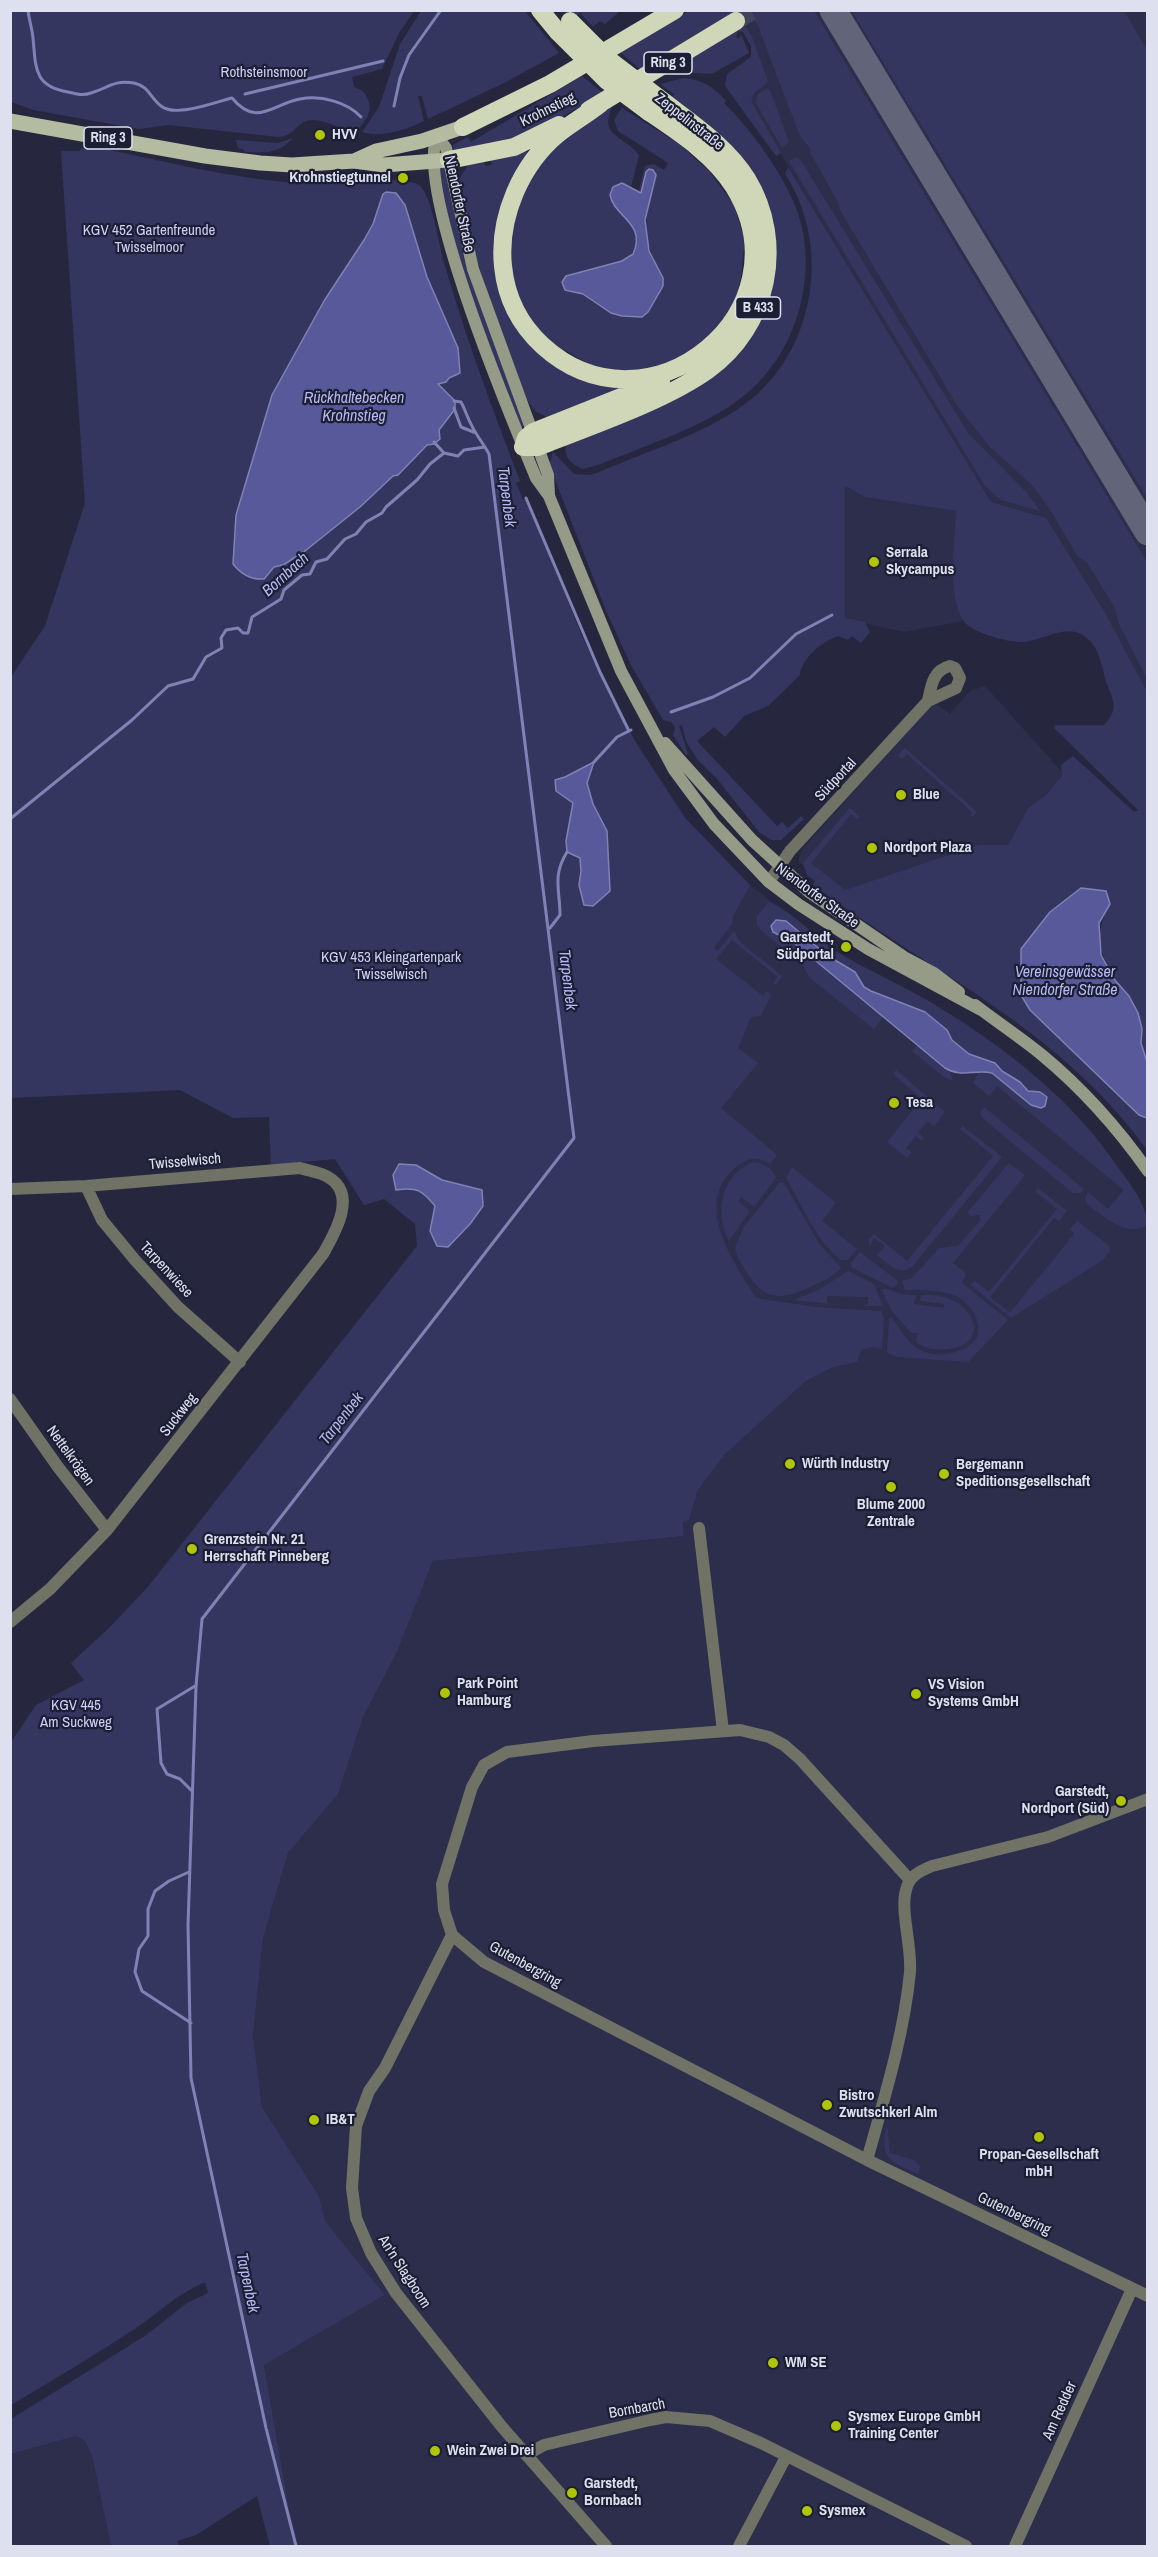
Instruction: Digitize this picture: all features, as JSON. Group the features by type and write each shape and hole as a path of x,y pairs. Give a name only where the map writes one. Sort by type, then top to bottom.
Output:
{"highway":[{"name":"B 433","path":"531,442 666,394 707,371 734,347 748,326 760,301 769,255 766,225 754,191 741,170 720,147 657,107 615,65 563,21 540,10"},
{"name":"Krohnstieg","path":"463,127 550,84 675,10"},
{"name":"Krohnstieg","path":"441,160 514,147 600,104 736,21"},
{"name":"Zeppelinstraße","path":"600,104 559,134 542,150 528,169 514,195 505,223 502,253 505,281 512,304 524,325 550,352 570,365 593,374 615,378 637,378 674,369 691,362 721,337 740,308 751,272 752,237 742,203 722,171 657,107"},
{"path":"531,442 661,381 691,362"}],"main road":[{"name":"Krohnstieg","path":"10,121 249,162 292,165 354,161 376,165 441,160"},
{"name":"Krohnstieg","path":"354,161 376,151 463,127"},
{"name":"Niendorfer Straße","path":"437,136 446,148 441,160 444,223 462,284 548,476 549,496 621,671 674,770 688,792 714,824 769,882 823,922 861,946 981,1010"},
{"name":"Niendorfer Straße","path":"441,160 473,269 531,442"},
{"name":"Niendorfer Straße","path":"656,733 723,809 818,899 904,957 934,973 1041,1054 1105,1115 1148,1171"}],"street":[{"name":"Südportal","path":"769,882 790,851 928,701"},
{"name":"Twisselwisch","path":"10,1189 86,1186 300,1168 329,1177 338,1187 343,1205"},
{"name":"Tarpenwiese","path":"86,1186 102,1220 135,1260 178,1307 240,1362"},
{"name":"Suckweg","path":"10,1622 50,1589 107,1530 323,1254 337,1230 343,1205"},
{"name":"Nettelkrögen","path":"10,1399 58,1467 107,1530"},
{"path":"699,1528 723,1731"},
{"path":"452,1935 444,1910 442,1884 472,1786 484,1765 507,1752 593,1741 723,1731 755,1733 784,1745 824,1784 910,1880"},
{"path":"867,2160 901,2027 908,1988 910,1942 904,1898 910,1880 919,1872 932,1866 1048,1837 1148,1799"},
{"name":"Gutenbergring","path":"452,1935 484,1962 867,2160 1148,2296"},
{"name":"An'n Slagboom","path":"452,1935 385,2068 369,2091 356,2126 352,2157 352,2188 356,2218 371,2253 396,2293 526,2454 606,2547"},
{"name":"Am Redder","path":"1015,2547 1132,2289"},
{"name":"Bornbarch","path":"526,2454 544,2445 666,2417 710,2421 966,2547"},
{"path":"739,2547 786,2457"}],"shaded area":[{"path":"736,11 1147,11 1147,716 1041,517 991,502 745,95 764,83 750,37"},
{"path":"845,486 865,497 956,511 956,599 963,621 904,632 845,619"},
{"path":"985,686 1061,771 1062,776 1045,796 1028,808 1008,845 845,897 798,861 803,848 930,707 936,704 950,714 970,691"},
{"path":"750,885 833,950 929,1001 969,1026 1026,1069 1062,1100 1093,1133 1132,1188 1144,1208 1147,1219 1147,2546 299,2546 289,2509 264,2365 385,2295 325,2221 319,2196 262,2107 253,2036 263,1938 288,1853 338,1794 363,1717 397,1652 433,1561 684,1536 683,1521 689,1520 698,1490 724,1455 806,1381 833,1367 857,1362 761,1308 716,1251 702,954 714,930"},
{"path":"76,2436 85,2441 92,2456 111,2546 11,2546 11,2454"}],"green space":[{"name":"Rothsteinsmoor","path":"10,11 414,11 399,33 382,69 352,77 354,87 363,91 370,107 365,121 357,131 311,120 302,123 288,134 278,137 168,125 139,129 33,110 11,102"},
{"path":"421,11 525,11 559,53 504,83 428,119 422,96 418,96 424,121 410,127 386,134 362,132 379,107 400,44"},
{"path":"569,11 620,11 605,24 600,21 593,27 580,13 577,15"},
{"path":"689,11 736,11 752,37 768,81 753,95 752,103 781,153 776,156 725,86 727,74 751,57 751,46 743,32 738,31 736,37 739,39 741,34 749,53 712,74 641,70 620,52"},
{"path":"749,11 814,11 1147,562 1147,679 1118,622 1115,608 1086,561 1078,557 1053,514 1033,486 989,446 957,405 840,210 810,148 800,136 758,26"},
{"path":"852,11 1124,11 1147,50 1147,498"},
{"path":"582,76 603,93 548,125 496,146 454,152 453,145 468,137 471,142"},
{"path":"684,78 702,82 722,96 726,101 724,103 765,152 790,195 803,233 806,259 804,286 798,312 789,337 776,360 760,381 741,398 692,427 601,464 583,469 569,460 566,445 698,386 721,370 756,328 767,304 774,279 776,252 774,224 766,197 672,97 674,94 660,84"},
{"path":"766,89 770,90 789,142 782,148 756,103 758,94"},
{"path":"613,105 608,124 611,130 639,155 631,187 629,185 611,201 631,222 636,236 636,246 631,255 611,266 575,273 574,290 584,294 611,313 659,270 652,256 646,233 647,213 656,176 641,193 639,191 645,166 654,164 664,170 668,163 618,131 614,120 622,108 679,144 710,172 734,205 743,235 744,247 741,278 736,296 729,311 707,339 674,362 632,373 599,370 539,335 514,293 509,231 527,181 558,142"},
{"path":"293,138 277,150 259,152 245,152 238,148 236,140 278,143"},
{"path":"86,145 209,171 271,181 333,184 394,180 406,181 422,188 429,203 445,266 471,347 520,481 516,483 523,500 527,499 582,636 612,700 638,746 686,819 750,885 733,916 732,924 714,948 718,951 734,931 740,942 782,976 776,985 773,983 778,977 732,940 716,959 763,996 767,991 771,995 761,1016 751,1017 738,1048 758,1063 721,1108 777,1155 770,1164 755,1159 744,1162 725,1178 718,1194 716,1211 727,1247 756,1298 816,1307 881,1311 884,1319 882,1349 872,1347 861,1350 857,1362 833,1367 806,1381 724,1455 698,1490 689,1520 683,1522 684,1536 433,1561 397,1652 363,1717 338,1794 288,1853 263,1938 253,2036 262,2107 319,2196 325,2221 385,2295 264,2365 289,2509 299,2546 270,2546 257,2496 196,2535 177,2541 179,2546 111,2546 92,2456 85,2441 76,2436 11,2454 11,2419 145,2336 187,2303 208,2293 205,2282 186,2292 121,2338 11,2405 11,1742 36,1705 84,1680 71,1663 147,1588 417,1246 415,1224 384,1199 364,1205 335,1159 271,1165 269,1117 233,1118 180,1090 11,1098 11,677 45,626 85,503 61,151 79,151","holes":["416,1165 442,1180 482,1190 470,1224 448,1247 430,1231 435,1206 426,1195 413,1188"]},
{"path":"525,149 529,156 497,249 539,349 635,383 549,418 535,411 525,397 478,262 459,179 469,164 484,160 485,166 492,165 491,159"},
{"path":"795,157 800,159 968,433 1027,493 1040,511 1001,500 985,486 789,161"},
{"path":"444,167 464,257 525,424 523,427 520,426 477,314 451,230 439,169"},
{"path":"788,167 991,502 1046,518 1105,613 1147,692 1147,1062 1137,1012 1108,968 1101,950 1100,932 1110,904 1050,912 1021,949 1021,995 1030,1010 1139,1115 1147,1118 1147,1150 1113,1108 1075,1070 991,1004 813,885 815,881 807,875 803,863 850,808 859,816 857,819 851,814 811,863 845,890 979,845 1008,845 1028,808 1045,796 1062,776 1061,765 1073,756 1134,812 1138,810 1054,728 1056,725 1104,725 1112,715 1113,701 1099,656 1091,642 1083,635 1065,631 1022,642 999,638 973,629 963,620 955,596 953,567 956,511 865,497 845,486 845,618 865,622 870,632 861,643 852,636 848,640 838,636 826,642 804,662 800,675 768,706 744,716 725,737 714,727 697,741 777,826 782,822 788,828 801,816 804,819 781,840 771,840 759,832 718,780 697,759 686,741 682,725 679,726 688,754 686,755 673,735 675,727 671,722 663,720 631,665 607,613 552,472 550,462 553,452 574,474 591,475 677,441 729,415 769,382 788,356 801,327 809,296 812,264 809,233 800,202 785,174"},
{"path":"905,748 977,812 973,817 970,815 972,812 907,754 902,759 898,755"},
{"path":"769,902 788,913 842,955 958,1019 1011,1056 1036,1077 1060,1099 1103,1147 1139,1198 1145,1211 1147,1225 1131,1229 1123,1227 1107,1219 1086,1203 1085,1198 1088,1192 1108,1209 1124,1190 997,1086 989,1096 973,1083 979,1071 992,1073 1031,1105 1040,1092 1028,1091 999,1067 969,1054 925,1012 864,987 855,972 828,956 786,921 779,935 793,942 883,1017 874,1029 810,978 802,964 757,925 757,916"},
{"path":"918,1045 950,1071 953,1081 944,1077 912,1051"},
{"path":"896,1070 945,1112 934,1126 927,1121 918,1133 924,1138 922,1141 916,1136 906,1148 912,1152 907,1158 887,1142 922,1099 893,1074"},
{"path":"984,1107 1084,1189 1081,1193 1073,1193 981,1117 980,1112"},
{"path":"963,1126 1002,1157 912,1267 898,1270 877,1255 885,1246 874,1238 869,1248 869,1240 874,1234 907,1261 993,1156 960,1129"},
{"path":"754,1162 768,1167 776,1178 754,1207 741,1197 738,1201 750,1211 729,1241 722,1218 724,1195 734,1175"},
{"path":"1009,1163 1025,1175 953,1263 966,1274 962,1283 1008,1320 968,1362 897,1357 887,1353 889,1319 891,1318 909,1341 927,1353 955,1352 971,1344 977,1338 976,1318 962,1299 945,1292 905,1290 902,1281 912,1278 939,1248 958,1246 980,1221 980,1215 970,1216 968,1212"},
{"path":"792,1167 836,1203 822,1221 857,1249 847,1260 841,1260 832,1252 810,1222 786,1178"},
{"path":"780,1182 784,1183 820,1245 841,1267 823,1281 791,1294 775,1296 768,1294 754,1282 740,1261 735,1248 743,1228"},
{"path":"1038,1188 1067,1211 1059,1221 1054,1218 990,1297 1010,1313 1074,1234 1070,1229 1077,1221 1109,1246 1110,1251 1103,1260 1011,1318 971,1285 975,1281 989,1292 1057,1209 1035,1191"},
{"path":"860,1252 898,1281 897,1285 891,1287 852,1268 851,1263"},
{"path":"848,1271 874,1284 883,1306 863,1306 868,1304 868,1297 827,1296 827,1302 831,1304 794,1300 820,1289"},
{"path":"884,1288 901,1294 916,1295 914,1304 944,1308 944,1304 920,1301 921,1295 939,1296 953,1301 965,1309 972,1318 974,1328 971,1338 963,1345 947,1349 931,1349 916,1342 917,1333 910,1332 893,1312 882,1291"},
{"path":"887,2125 890,2153 914,2160 920,2167 919,2174 889,2158 884,2145"}],"water":[{"path":"649,169 653,170 656,175 645,220 649,251 663,278 663,286 648,312 642,317 622,316 611,313 583,294 565,290 562,282 566,276 622,261 633,254 636,235 613,203 610,195 613,187 622,183 641,193 646,172"},
{"name":"Rückhaltebecken Krohnstieg","path":"396,193 405,205 427,277 458,348 460,373 438,384 455,401 455,409 439,430 440,439 434,444 427,445 398,475 393,476 360,507 305,551 283,565 274,567 264,579 251,577 233,564 236,515 272,395 324,301 373,224 383,194"},
{"path":"594,762 587,783 593,804 607,831 610,891 593,906 584,905 579,885 580,858 567,852 566,841 573,803 556,791 555,780"},
{"name":"Vereinsgewässer Niendorfer Straße","path":"1081,888 1106,891 1110,904 1099,923 1101,955 1114,979 1129,996 1138,1013 1142,1029 1141,1043 1147,1062 1147,1118 1139,1115 1030,1010 1021,995 1021,949 1050,912"},
{"path":"776,920 786,921 828,956 855,972 864,987 925,1012 947,1030 952,1040 969,1054 995,1063 1028,1091 1040,1092 1047,1097 1045,1106 1041,1108 1031,1105 992,1073 962,1073 945,1068 793,942 773,932 771,926"},
{"path":"399,1164 416,1165 442,1180 482,1190 483,1206 448,1247 437,1246 430,1231 435,1206 418,1191 396,1190 393,1175"}],"waterway":[{"path":"28,10 38,74 48,85 57,89 85,94 127,82 146,89 161,106 168,109 186,110 232,98 249,112 257,113 300,99 316,98 349,107 361,117"},
{"name":"Tarpenbek","path":"394,106 400,78 409,55 441,10"},
{"path":"245,94 383,61"},
{"name":"Tarpenbek","path":"296,2546 266,2428 191,2078 188,1925 196,1686 202,1619 574,1138 489,454 461,402 454,401"},
{"path":"454,408 461,427 476,433"},
{"name":"Bornbach","path":"10,819 132,720 168,686 193,679 206,657 222,648 221,638 226,630 238,628 243,633 248,633 252,617 281,599 284,590 302,575 310,574 316,562 327,559 345,539 356,534 366,522 382,513 417,480 430,464 444,453 434,442"},
{"path":"444,453 458,456 464,450 485,447"},
{"path":"526,498 600,672 629,731"},
{"path":"671,712 713,697 750,678 796,634 832,615"},
{"path":"594,762 617,737 631,730"},
{"path":"550,928 560,915 558,876 567,852"},
{"name":"Tarpenbek","path":"192,1791 180,1779 167,1774 161,1763 157,1709 195,1686"},
{"name":"Tarpenbek","path":"189,1872 169,1881 155,1891 148,1909 148,1936 139,1949 135,1972 142,1991 191,2023"}],"taxiway":[{"path":"833,10 1148,532"}],"tunnel":[{"path":"736,21 754,10"}],"place":[{"name":"HVV","path":"320,135"},
{"name":"Krohnstiegtunnel","path":"403,178"},
{"name":"Serrala Skycampus","path":"874,562"},
{"name":"Blue","path":"901,795"},
{"name":"Nordport Plaza","path":"872,848"},
{"name":"Garstedt, Südportal","path":"846,947"},
{"name":"Tesa","path":"894,1103"},
{"name":"Würth Industry","path":"790,1464"},
{"name":"Bergemann Speditionsgesellschaft","path":"944,1474"},
{"name":"Blume 2000 Zentrale","path":"891,1487"},
{"name":"Grenzstein Nr. 21 Herrschaft Pinneberg","path":"192,1549"},
{"name":"Park Point Hamburg","path":"445,1693"},
{"name":"VS Vision Systems GmbH","path":"916,1694"},
{"name":"Garstedt, Nordport (Süd)","path":"1121,1801"},
{"name":"Bistro Zwutschkerl Alm","path":"827,2105"},
{"name":"IB&T","path":"314,2120"},
{"name":"Propan-Gesellschaft mbH","path":"1039,2137"},
{"name":"WM SE","path":"773,2363"},
{"name":"Sysmex Europe GmbH Training Center","path":"836,2426"},
{"name":"Wein Zwei Drei","path":"435,2451"},
{"name":"Garstedt, Bornbach","path":"572,2493"},
{"name":"Sysmex","path":"807,2511"}],"park label":[{"name":"KGV 452 Gartenfreunde Twisselmoor","path":"149,240"},
{"name":"KGV 453 Kleingartenpark Twisselwisch","path":"391,966"},
{"name":"KGV 445 Am Suckweg","path":"76,1714"}]}
